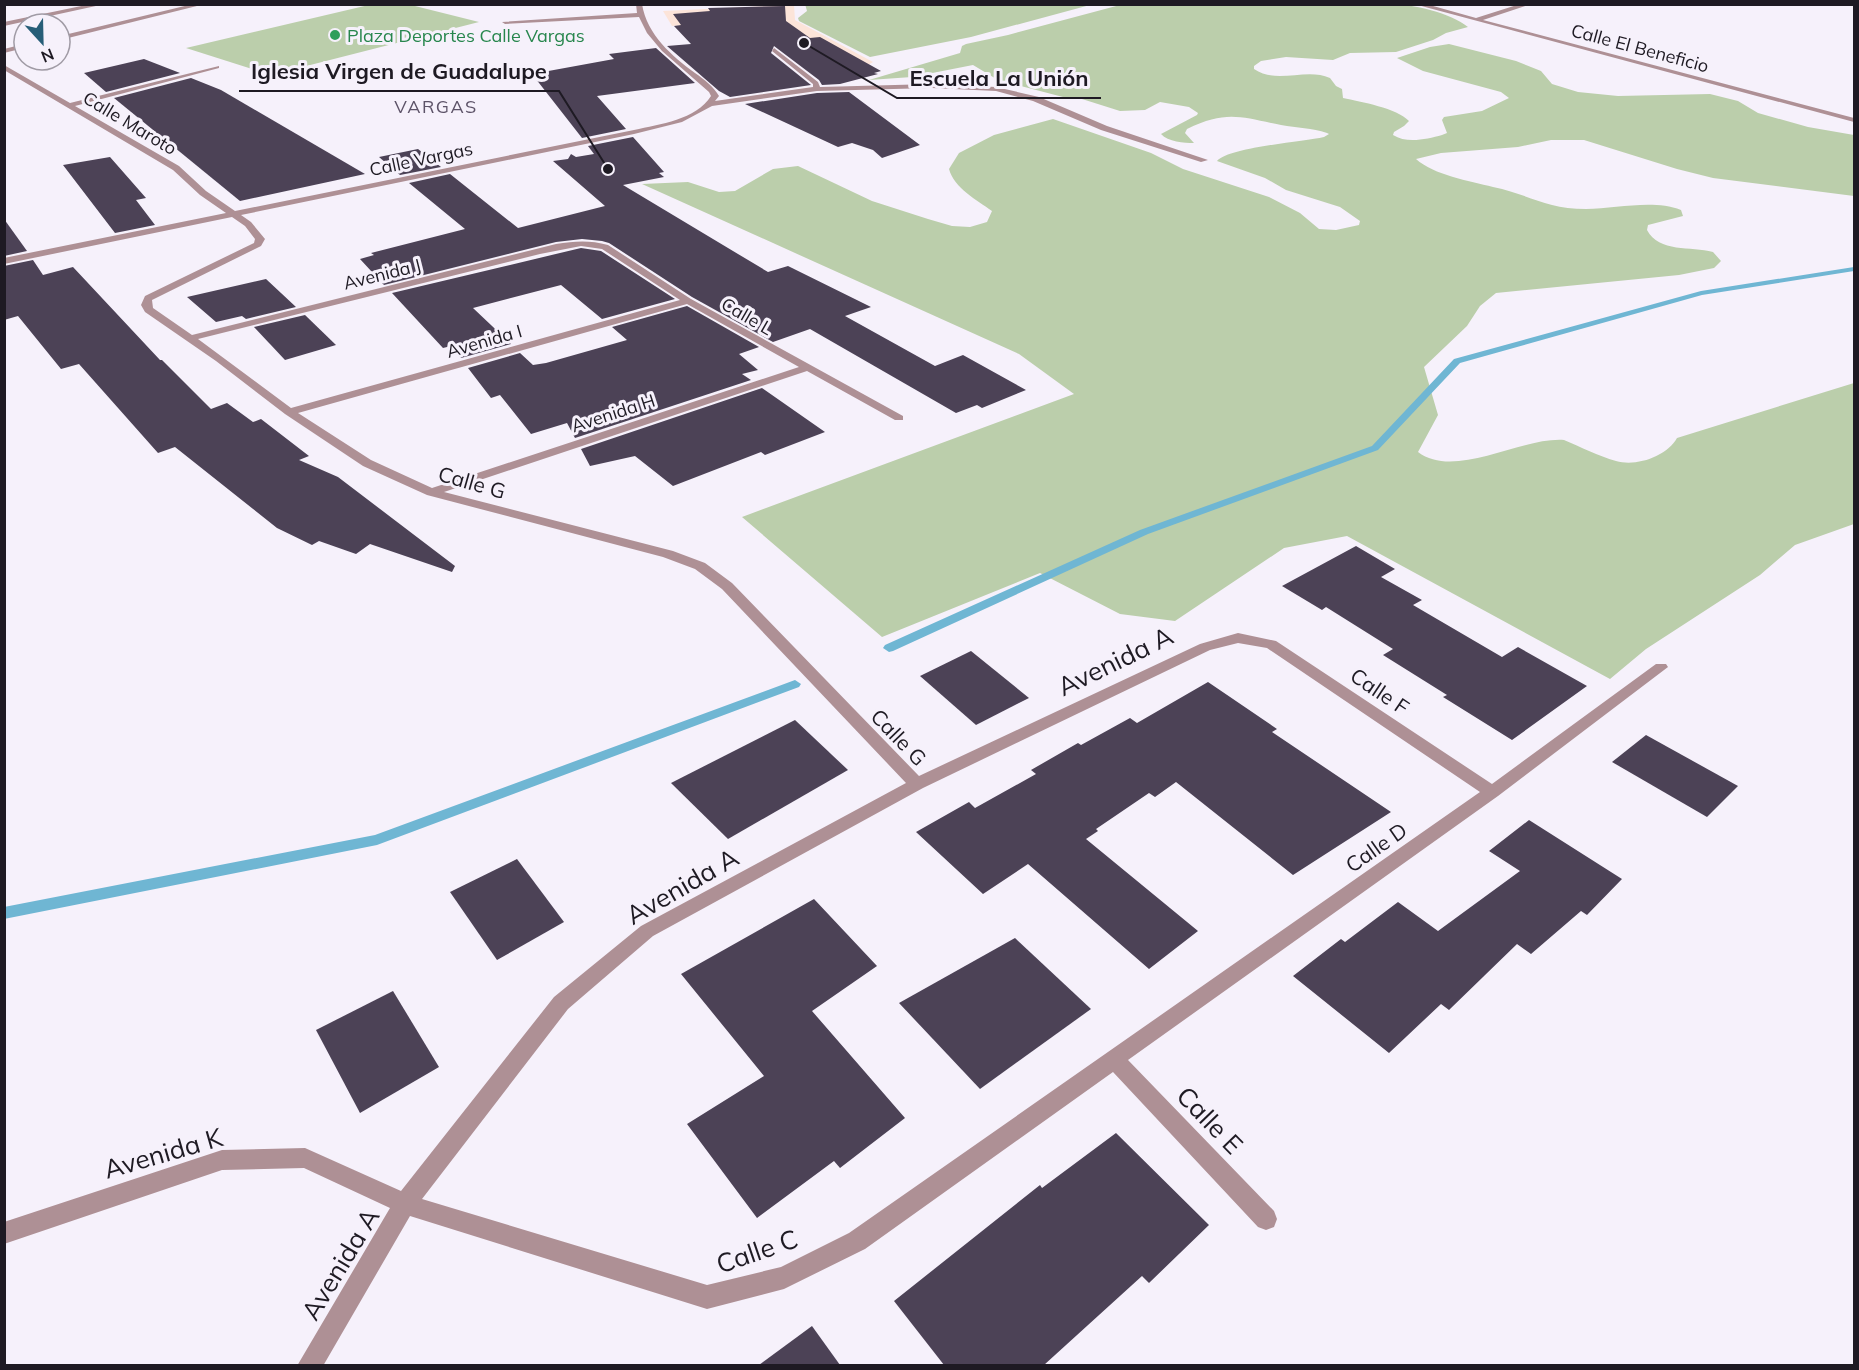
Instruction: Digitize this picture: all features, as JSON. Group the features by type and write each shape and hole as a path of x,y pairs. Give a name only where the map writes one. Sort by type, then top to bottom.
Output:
{"street":[{"path":"4,24 102,4"},
{"path":"72,35 202,4"},
{"path":"639,4 640,15 648,31 658,43 688,72 711,88 715,96 712,105"},
{"name":"Calle El Beneficio","path":"1418,4 1854,120"},
{"path":"1475,20 1528,4"},
{"path":"505,22 640,15"},
{"path":"774,50 816,83 817,89"},
{"name":"Calle Maroto","path":"4,67 176,168 202,193 233,215"},
{"path":"69,105 217,67"},
{"name":"Calle Vargas","path":"4,261 634,132 689,116 712,105 817,89 932,86 1007,91 1036,99 1104,128 1204,160"},
{"name":"Calle G","path":"233,215 255,230 260,239 258,244 148,298 146,305 149,310 191,338 289,412 368,463 431,492 668,554 700,566 726,585 917,784"},
{"name":"Avenida J","path":"191,338 581,243"},
{"name":"Calle L","path":"581,243 596,243 605,247 688,301 899,418"},
{"name":"Avenida I","path":"289,412 688,301"},
{"name":"Avenida H","path":"431,492 806,368"},
{"name":"Avenida A","path":"309,1365 405,1204 561,1003 647,931 917,784 1205,646 1238,639"},
{"name":"Calle F","path":"1238,639 1271,644 1492,792"},
{"name":"Calle D","path":"1114,1059 1492,792 1661,667"},
{"name":"Calle C","path":"405,1204 707,1297 784,1278 856,1241 1114,1059"},
{"name":"Calle E","path":"1114,1059 1266,1219"},
{"name":"Avenida K","path":"4,1233 222,1160 305,1158 405,1204"}],"shaded area":[{"path":"794,5 795,20 873,62 868,65 744,20 672,26 663,11"}],"green space":[{"name":"Plaza Deportes Calle Vargas","path":"373,4 411,5 479,22 271,75 186,48"},
{"path":"805,4 1090,5 971,37 870,57 799,21 798,18 807,11"},
{"path":"1347,4 1362,6 1395,4 1417,7 1451,17 1468,27 1396,52 1350,53 1333,60 1286,57 1261,61 1254,66 1254,69 1272,76 1311,74 1330,78 1336,86 1342,89 1343,98 1388,109 1409,121 1394,132 1393,135 1399,138 1411,140 1442,135 1447,133 1442,120 1444,117 1482,111 1509,98 1501,92 1423,71 1397,58 1430,47 1449,44 1516,61 1541,71 1552,84 1578,92 1618,96 1710,94 1738,101 1758,113 1808,127 1854,135 1854,196 1713,178 1584,140 1551,140 1518,147 1441,153 1416,159 1423,165 1452,177 1560,207 1586,209 1658,205 1681,210 1683,216 1648,225 1647,230 1652,237 1667,245 1713,252 1721,261 1714,268 1679,275 1496,293 1480,306 1467,326 1424,367 1438,415 1418,452 1433,459 1450,462 1469,460 1547,441 1564,440 1616,461 1642,461 1659,455 1677,438 1854,383 1854,524 1795,545 1760,575 1646,649 1610,679 1347,536 1284,548 1175,621 1120,614 1040,573 882,637 742,517 1074,394 1019,354 642,184 688,182 719,192 735,191 773,169 798,166 872,201 952,226 970,227 987,222 992,211 967,193 952,176 949,169 959,153 994,135 1053,119 1151,153 1183,169 1269,197 1300,213 1319,229 1336,230 1359,225 1360,221 1340,207 1286,190 1265,178 1217,161 1236,152 1324,137 1329,134 1327,133 1244,118 1224,117 1187,129 1185,133 1194,143 1176,142 1161,134 1197,115 1198,113 1189,107 1160,102 1145,110 1120,111 1082,99 1063,97 998,80 973,65 912,77 869,80 960,53 962,46 966,44 1120,5"}],"building":[{"path":"785,6 786,21 810,38 820,37 881,71 874,73 878,74 840,84 822,85 819,80 774,46 771,53 811,85 730,97 719,91 667,46 691,44 674,26 681,25 673,14 710,11 708,8"},
{"path":"656,48 695,83 597,96 626,129 582,138 532,74 614,59 609,54"},
{"path":"144,59 180,73 106,92 84,73"},
{"path":"191,78 221,90 365,174 240,201 114,98"},
{"path":"849,92 920,145 882,158 873,150 852,143 838,147 745,104 817,93"},
{"path":"633,137 664,172 659,173 664,177 623,185 768,272 788,266 871,307 845,316 935,366 963,355 1026,390 982,408 977,405 956,413 810,329 773,342 692,297 609,243 602,241 582,239 556,242 384,285 360,259 374,255 371,253 465,229 409,183 450,174 518,228 605,206 553,161 568,159 571,154 576,157 594,154 588,146"},
{"path":"418,149 441,167 400,175 379,157"},
{"path":"110,157 146,198 136,200 155,225 115,233 63,165"},
{"path":"4,219 27,251 4,256"},
{"path":"581,248 601,251 675,299 602,319 561,285 473,308 511,344 461,358 451,346 443,348 392,293"},
{"path":"33,260 43,275 73,267 160,360 211,409 227,403 253,422 261,419 309,456 299,460 338,477 455,566 452,572 370,544 356,554 319,541 312,545 277,528 175,447 158,453 79,364 61,369 18,316 4,320 4,266"},
{"path":"266,279 296,307 246,319 242,316 216,322 187,297"},
{"path":"687,306 759,347 739,354 758,370 742,374 751,380 575,438 567,423 531,434 500,395 491,398 468,368 520,353 533,365 546,363 627,340 612,327"},
{"path":"305,315 336,345 285,360 254,327"},
{"path":"762,388 825,432 765,455 761,452 673,486 635,456 590,466 581,449"},
{"path":"1356,546 1395,569 1381,577 1422,600 1413,605 1502,657 1518,647 1587,686 1512,740 1443,697 1447,695 1383,655 1393,649 1326,607 1322,610 1282,586"},
{"path":"971,651 1029,698 976,725 920,676"},
{"path":"1208,682 1277,729 1272,732 1391,812 1293,875 1176,782 1155,797 1149,793 1096,829 1098,831 1086,839 1198,931 1149,969 1028,864 983,894 916,832 969,802 975,808 1036,774 1031,770 1078,743 1081,745 1130,718 1137,723"},
{"path":"795,720 848,770 728,839 671,783"},
{"path":"1646,735 1738,786 1707,817 1612,762"},
{"path":"1529,820 1622,879 1587,915 1581,911 1531,954 1517,944 1449,1010 1441,1004 1389,1053 1293,976 1341,939 1345,942 1398,902 1438,931 1520,871 1489,851"},
{"path":"517,859 564,922 497,960 450,892"},
{"path":"814,899 877,966 812,1011 905,1118 840,1168 834,1161 757,1218 687,1124 764,1076 681,974"},
{"path":"1015,938 1091,1009 980,1089 899,1003"},
{"path":"393,991 439,1067 360,1113 316,1030"},
{"path":"1116,1133 1209,1225 1149,1283 1142,1276 1044,1365 944,1365 894,1301 1040,1185 1042,1188"},
{"path":"812,1326 840,1365 759,1365"}],"waterway":[{"path":"889,648 1144,532 1375,448 1457,361 1701,293 1854,269"},
{"path":"4,913 377,840 795,684"}],"place":[{"name":"Plaza Deportes Calle Vargas","path":"335,35"},
{"name":"Escuela La Unión","path":"804,43"},
{"name":"Iglesia Virgen de Guadalupe","path":"608,169"}],"district":[{"name":"VARGAS","path":"436,106"}]}
